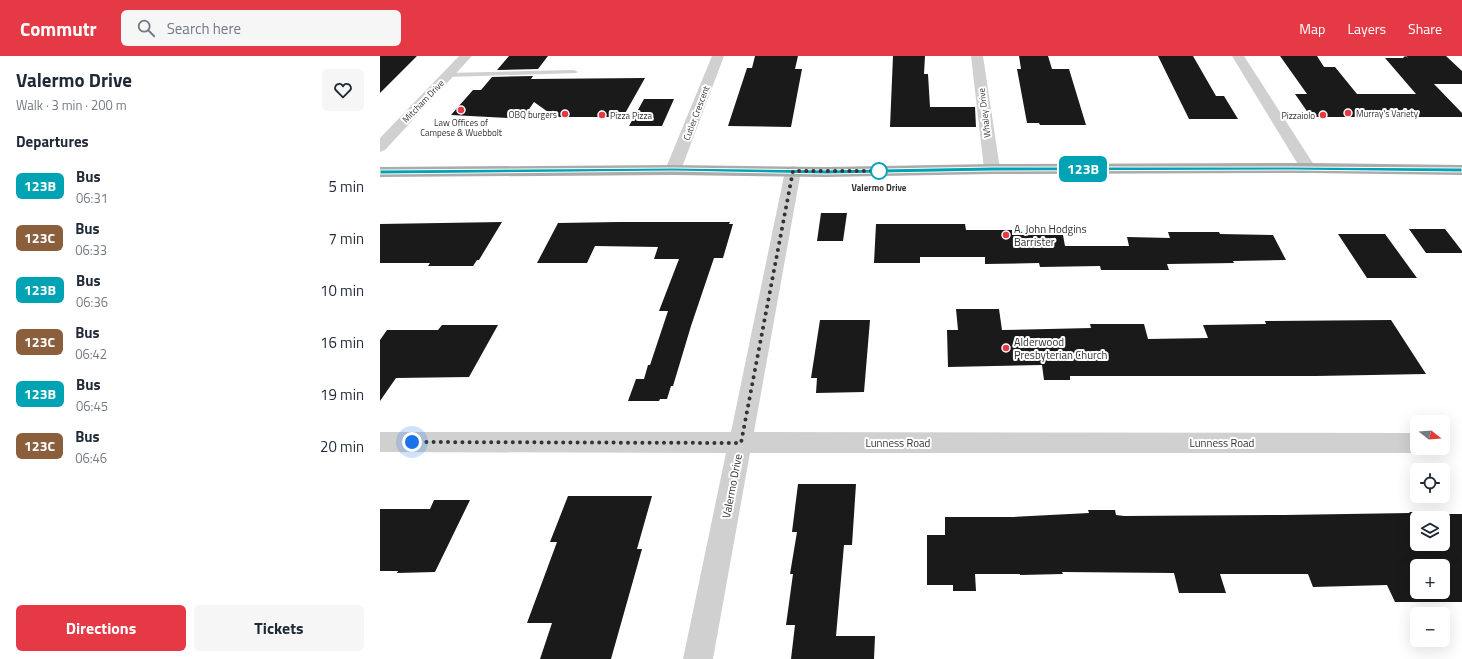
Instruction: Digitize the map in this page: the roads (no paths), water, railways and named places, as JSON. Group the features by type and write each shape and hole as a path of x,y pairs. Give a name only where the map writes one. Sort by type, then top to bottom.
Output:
{"main road":[{"path":"380,172 1308,168 1462,170"}],"street":[{"name":"Mitcham Drive","path":"380,147 466,56"},
{"name":"Cutler Crescent","path":"673,170 718,56"},
{"name":"Whaley Drive","path":"977,56 992,169"},
{"path":"1238,56 1308,168"},
{"name":"Valermo Drive","path":"698,659 793,171"},
{"name":"Lunness Road","path":"380,442 1410,442"}],"lane":[{"path":"448,75 574,72"}],"place":[{"name":"Law Offices of Campese & Wuebbolt","path":"461,110"},
{"name":"Murray's Variety","path":"1348,113"},
{"name":"OBQ burgers","path":"565,114"},
{"name":"Pizza Pizza","path":"602,115"},
{"name":"Pizzaiolo","path":"1323,115"},
{"name":"Valermo Drive","path":"879,171"},
{"name":"A. John Hodgins Barrister","path":"1006,235"},
{"name":"Alderwood Presbyterian Church","path":"1006,348"}]}
